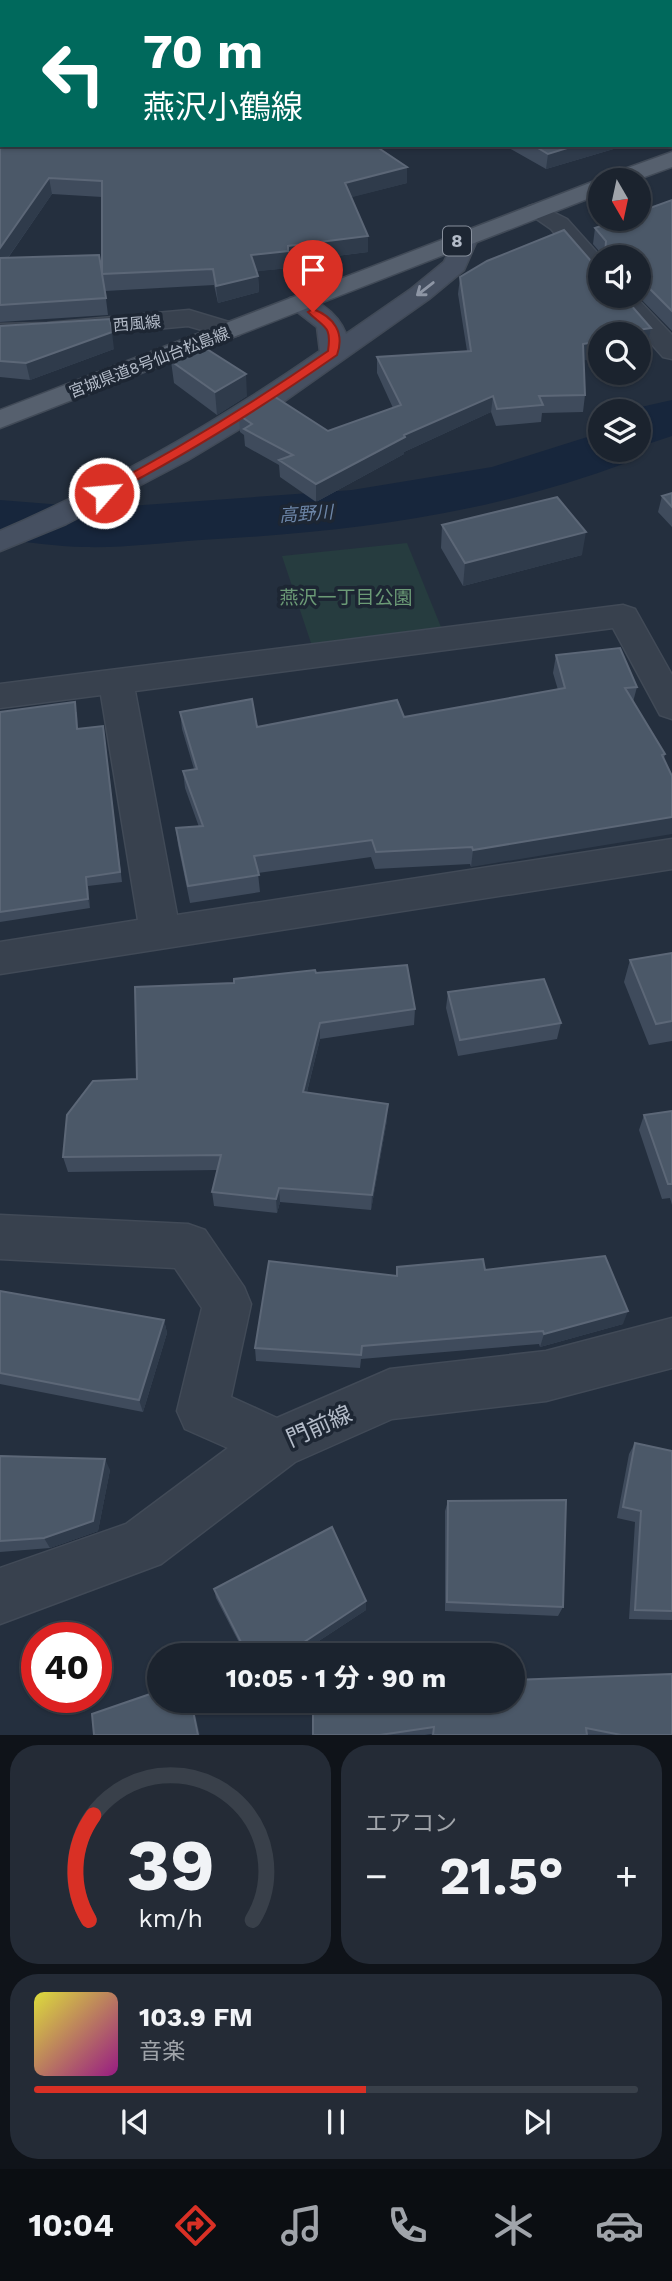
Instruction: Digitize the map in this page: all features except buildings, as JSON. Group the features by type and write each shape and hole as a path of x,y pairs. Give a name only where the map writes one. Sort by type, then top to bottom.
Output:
{"main road":[{"path":"648,168 672,159"},
{"name":"宮城県道8号仙台松島線","path":"0,420 588,191"}],"street":[{"path":"537,211 559,224 588,257"},
{"path":"2,542 55,518 178,454 265,401 420,293 455,265 466,238"},
{"path":"307,300 330,324 335,336 333,352"},
{"path":"632,308 672,351"},
{"name":"西風線","path":"0,332 47,331 188,318 230,330"},
{"path":"0,696 623,616 672,707"},
{"path":"116,682 160,933"},
{"path":"0,958 672,854"},
{"path":"0,1237 188,1246 227,1304 203,1411 277,1444"},
{"name":"門前線","path":"0,1596 142,1545 277,1444 390,1394 547,1376 672,1343"}],"green space":[{"name":"燕沢一丁目公園","path":"407,543 443,632 313,649 282,556"}],"waterway":[{"name":"高野川","path":"651,422 672,418"},
{"name":"高野川","path":"0,520 101,528 352,509 454,494 555,468 588,456"}],"route":[{"path":"104,493 244,415 333,352 335,336 330,324 313,312"}]}
